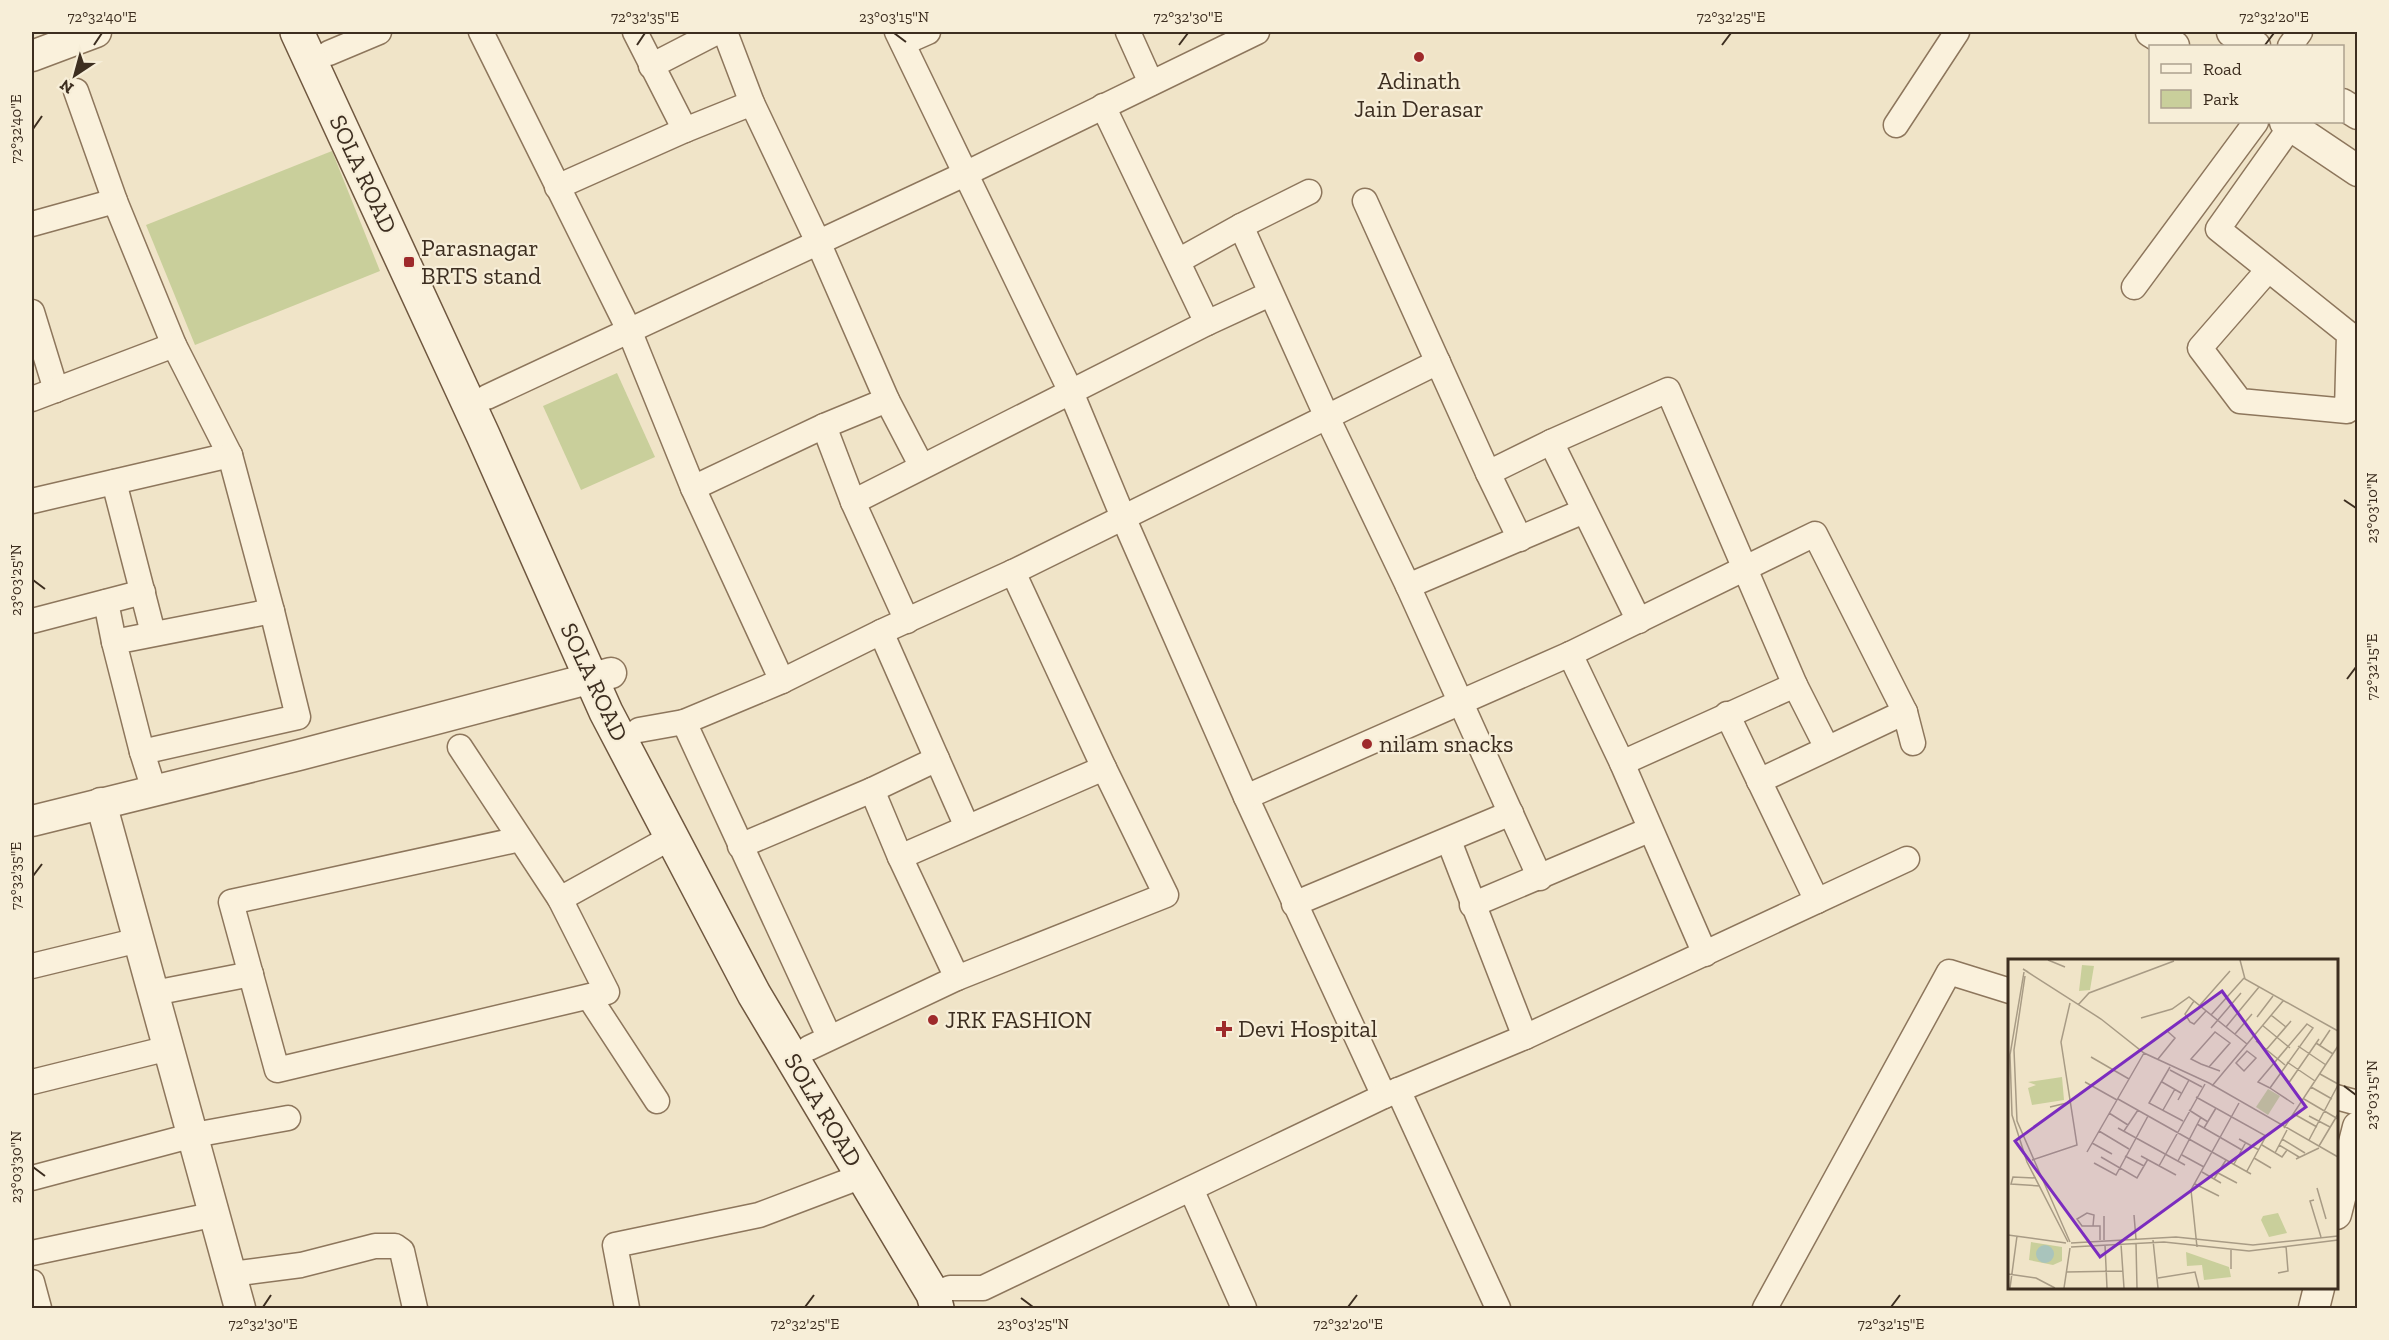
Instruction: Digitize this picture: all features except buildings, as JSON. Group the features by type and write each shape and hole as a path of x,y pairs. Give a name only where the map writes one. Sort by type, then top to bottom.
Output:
{"main road":[{"name":"SOLA ROAD","path":"297,32 483,435 601,676 639,730 771,985 817,1038 944,1300"},
{"name":"SOLA ROAD","path":"324,42 487,397 601,676 606,712 754,994 862,1176 944,1300"}],"street":[{"path":"32,56 96,32"},
{"path":"324,42 379,32"},
{"path":"481,32 629,330 693,488 782,681"},
{"path":"635,32 685,130"},
{"path":"651,66 717,32"},
{"path":"725,32 752,103 818,242 887,400 921,465"},
{"path":"928,32 900,37 1071,392 1123,517 1294,904 1498,1308"},
{"path":"1128,32 1151,83"},
{"path":"487,397 967,172 1257,32"},
{"path":"1896,125 1957,32"},
{"path":"2151,32 2172,45"},
{"path":"2232,32 2253,45"},
{"path":"2291,45 2300,32"},
{"path":"76,91 115,201 174,345 230,455 298,717 142,752"},
{"path":"557,187 752,103"},
{"path":"2344,105 2358,114"},
{"path":"1103,106 1207,323"},
{"path":"2134,287 2255,123"},
{"path":"2268,270 2200,348 2240,401 2347,411 2349,334 2218,229 2288,124 2358,171"},
{"path":"1178,261 1309,192"},
{"path":"32,224 115,201"},
{"path":"1365,201 1520,539"},
{"path":"1241,226 1270,294 1408,586 1540,878"},
{"path":"853,502 921,465 1270,294"},
{"path":"32,312 56,390"},
{"path":"32,399 174,345"},
{"path":"639,730 684,722 782,681 880,632 1013,572 1326,415 1438,362"},
{"path":"1488,473 1668,390 1795,685 1827,748"},
{"path":"693,488 824,426 887,400"},
{"path":"824,426 853,502 907,621"},
{"path":"1551,442 1639,621"},
{"path":"32,501 230,455"},
{"path":"114,482 153,633"},
{"path":"1408,586 1584,511"},
{"path":"1246,797 1459,701 1570,654 1815,534 1905,712 1913,743"},
{"path":"684,722 740,846 817,1038 957,978 1166,895 1013,572"},
{"path":"32,621 143,592"},
{"path":"106,602 142,752 154,790"},
{"path":"114,642 272,611"},
{"path":"880,632 968,827"},
{"path":"1570,654 1622,763 1704,954"},
{"path":"32,821 601,676"},
{"path":"1622,763 1795,685"},
{"path":"1759,782 1905,712"},
{"path":"1727,714 1817,902"},
{"path":"460,747 560,899 607,992 277,1070 231,902 520,839"},
{"path":"740,846 872,790 937,759"},
{"path":"900,857 1104,768"},
{"path":"872,790 900,857 957,978"},
{"path":"101,803 216,1214 240,1308"},
{"path":"1294,904 1449,841 1511,813"},
{"path":"1472,904 1540,878 1649,830"},
{"path":"560,899 672,837"},
{"path":"1449,841 1525,1037"},
{"path":"944,1300 983,1288 1391,1093 1525,1037 1907,859"},
{"path":"32,966 139,940"},
{"path":"1765,1308 1949,972 2008,990"},
{"path":"154,993 251,974"},
{"path":"589,997 657,1101"},
{"path":"32,1082 169,1047"},
{"path":"2338,1097 2358,1103"},
{"path":"32,1178 194,1135 288,1118"},
{"path":"2338,1210 2358,1126"},
{"path":"627,1308 615,1245 759,1215 862,1176"},
{"path":"1191,1189 1244,1308"},
{"path":"32,1253 216,1214"},
{"path":"232,1274 301,1265 375,1246 395,1246 402,1251 415,1308"},
{"path":"32,1282 39,1308"},
{"path":"2314,1308 2319,1289"}],"green space":[{"path":"332,151 380,271 195,345 146,225"},
{"path":"617,373 655,457 581,490 543,406"}],"place":[{"name":"Adinath Jain Derasar","path":"1419,57"},
{"name":"Parasnagar BRTS stand","path":"409,262"},
{"name":"nilam snacks","path":"1367,744"},
{"name":"JRK FASHION","path":"933,1020"},
{"name":"Devi Hospital","path":"1224,1029"}]}
